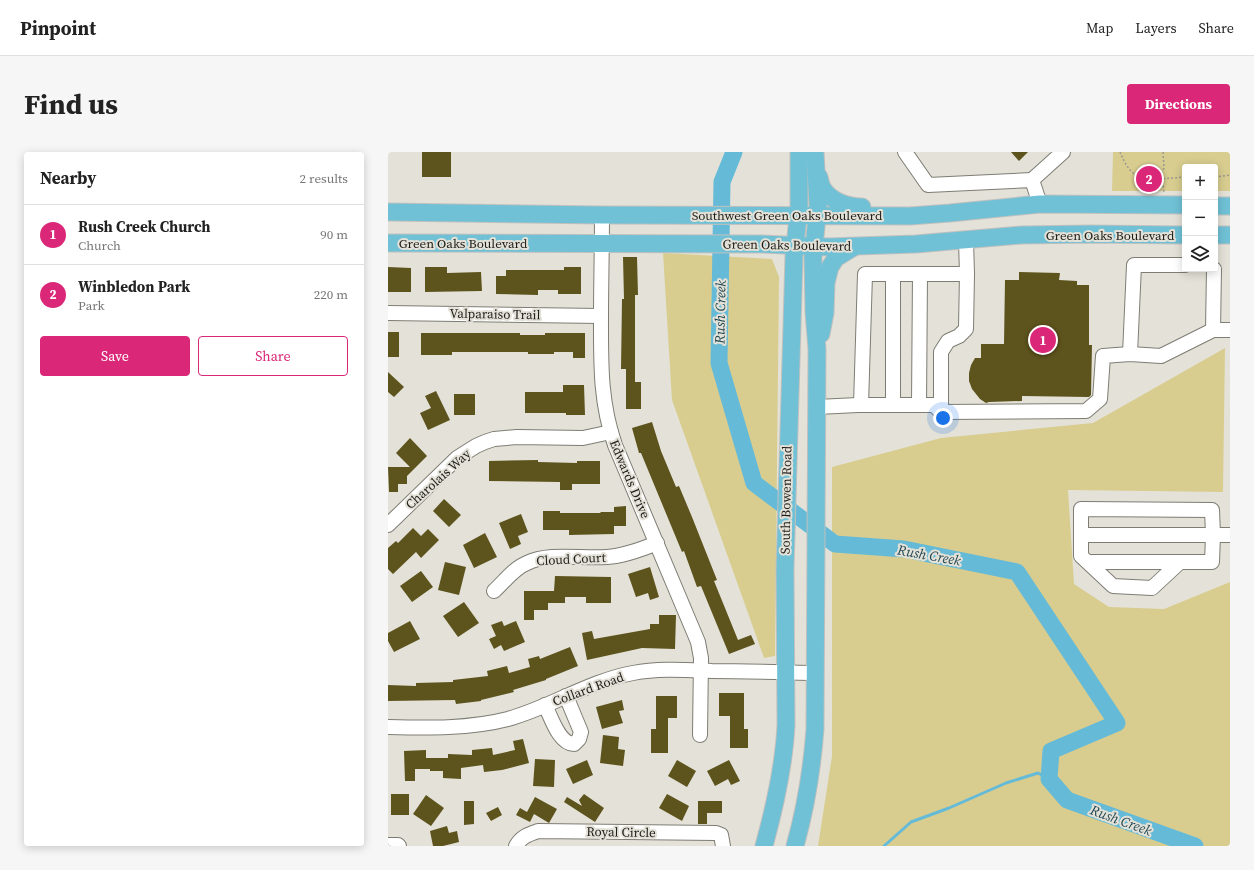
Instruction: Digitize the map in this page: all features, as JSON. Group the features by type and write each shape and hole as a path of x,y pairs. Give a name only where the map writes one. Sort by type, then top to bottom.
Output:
{"main road":[{"name":"South Bowen Road","path":"764,846 775,805 784,758 786,724 787,672 785,569 794,256 800,207 798,152"},
{"path":"795,846 807,796 814,748 817,349 812,256 817,216 818,191 815,152"},
{"path":"817,174 824,190 833,199 842,204 856,207 902,207 950,213"},
{"name":"Southwest Green Oaks Boulevard","path":"388,212 602,215 910,216 1040,204 1182,205"},
{"path":"1218,206 1230,206"},
{"name":"Green Oaks Boulevard","path":"388,243 761,244 854,246 916,244 1029,235 1182,235"},
{"path":"1218,235 1230,235"},
{"path":"817,349 825,313 826,283 830,267 836,258 854,246"},
{"path":"789,406 817,407"}],"street":[{"path":"905,152 928,185 1032,180 1062,152"},
{"path":"1032,180 1039,196 1040,204"},
{"name":"Edwards Drive","path":"602,215 601,316 602,383 604,404 611,432 696,635 702,670 700,735"},
{"path":"941,412 941,352 948,341 959,336 966,329 966,240"},
{"path":"1130,354 1134,265 1182,265"},
{"path":"1214,272 1214,330"},
{"path":"861,405 866,274 967,274"},
{"path":"893,274 893,405"},
{"path":"919,405 920,274"},
{"name":"Valparaiso Trail","path":"388,313 601,316"},
{"path":"817,407 861,405 934,405 941,412 1086,411 1100,399 1103,356 1130,354 1161,356 1214,330 1230,330"},
{"name":"Charolais Way","path":"388,525 457,458 485,442 494,439 517,437 583,438 611,432"},
{"path":"1088,562 1180,562 1212,562 1212,510 1081,509 1081,556 1113,586 1152,588 1180,562"},
{"path":"1082,535 1230,535"},
{"name":"Cloud Court","path":"494,591 520,566 533,560 546,558 596,558 618,556 637,551 657,543"},
{"name":"Collard Road","path":"388,727 433,728 475,724 508,718 604,681 633,673 660,670 702,670 815,673"},
{"path":"545,705 561,738 574,744 579,740 581,732 566,696"},
{"name":"Royal Circle","path":"516,846 520,839 538,831 716,833 721,835 723,846"},
{"path":"388,845 399,846"}],"path":[{"path":"1120,152 1133,174 1143,178 1182,178"},
{"path":"1159,178 1164,168 1163,152"},
{"path":"1218,176 1230,175"},
{"path":"1159,178 1165,192"}],"shaded area":[{"path":"1113,152 1230,152 1230,191 1218,191 1218,164 1182,164 1182,191 1112,191"},
{"path":"663,253 772,259 779,277 775,656 764,658 672,400"},
{"path":"1225,348 1223,492 1068,490 1074,584 1109,607 1164,609 1230,582 1230,846 818,846 832,756 832,467 941,438 1093,423"}],"building":[{"path":"422,152 451,152 451,177 422,177"},
{"path":"1011,152 1028,152 1019,161"},
{"path":"623,257 637,257 638,295 635,295 635,382 641,382 641,409 626,409 626,369 621,369 622,299 624,299"},
{"path":"388,267 411,268 411,292 388,292"},
{"path":"425,267 447,267 447,273 481,272 482,291 425,292"},
{"path":"564,267 581,267 581,294 558,294 558,290 538,290 538,295 496,294 496,276 506,276 506,270 564,270"},
{"path":"1019,272 1060,273 1059,280 1077,281 1077,285 1089,285 1089,345 1092,345 1091,395 1089,397 1022,396 1022,401 986,403 980,399 972,389 969,381 969,373 975,358 981,358 981,344 1004,344 1005,280 1019,280"},
{"path":"388,332 399,332 399,357 388,357"},
{"path":"421,333 520,333 520,335 545,335 545,333 585,333 585,358 573,358 573,352 528,354 528,352 452,352 452,355 421,355"},
{"path":"388,372 404,387 394,397 388,392"},
{"path":"563,385 584,385 585,415 566,415 566,413 525,413 525,392 563,392"},
{"path":"436,391 450,420 428,430 420,413 431,408 425,396"},
{"path":"454,394 475,394 475,415 454,415"},
{"path":"652,422 661,451 676,487 679,486 717,580 714,581 738,640 751,635 755,644 729,654 701,586 697,587 684,551 682,552 641,453 639,453 632,428"},
{"path":"410,438 427,456 407,476 407,484 398,484 398,492 389,492 388,467 410,467 396,453"},
{"path":"538,460 538,462 577,463 577,461 600,461 600,484 572,484 572,490 560,490 560,482 489,481 489,461"},
{"path":"444,499 461,515 449,527 433,511"},
{"path":"626,506 626,526 614,526 614,534 569,535 569,530 543,530 543,511 560,511 560,513 601,513 600,512 614,512 614,507"},
{"path":"521,514 528,532 518,536 521,544 510,549 499,523"},
{"path":"413,528 421,536 428,529 439,540 421,558 416,552 393,574 388,569 388,548 396,541 398,543"},
{"path":"485,533 497,557 474,568 463,545"},
{"path":"445,562 466,567 459,595 438,590"},
{"path":"650,567 659,597 650,600 648,593 636,597 628,574"},
{"path":"421,571 433,587 412,602 400,586"},
{"path":"555,576 611,577 611,603 586,603 586,597 565,597 565,603 548,603 548,610 534,610 534,620 524,620 524,591 554,591"},
{"path":"464,602 479,623 458,637 443,616"},
{"path":"659,615 676,615 675,649 642,648 587,660 582,633 592,631 594,639 650,629 650,624 659,624"},
{"path":"410,621 420,639 394,652 388,641 388,633"},
{"path":"502,621 504,626 516,621 525,642 504,651 501,645 494,649 489,639 496,636 491,625"},
{"path":"570,647 578,666 546,680 513,690 514,692 481,701 456,704 455,700 388,701 388,685 416,686 416,683 453,682 453,680 488,676 487,671 507,666 509,673 530,667 528,659 539,656 540,659"},
{"path":"719,693 744,693 744,729 748,729 748,748 730,748 730,716 719,716"},
{"path":"656,696 677,696 677,718 668,718 668,753 651,753 651,729 656,729"},
{"path":"622,700 624,710 619,711 623,723 602,729 596,707"},
{"path":"603,735 619,737 618,749 625,750 623,766 600,763"},
{"path":"523,739 529,763 502,770 484,772 483,765 461,768 461,779 443,778 443,771 415,769 415,781 405,781 404,751 426,750 426,758 448,758 448,754 472,755 472,750 492,748 493,755 515,750 513,741"},
{"path":"535,759 555,760 554,787 533,786"},
{"path":"587,760 593,775 573,784 566,769"},
{"path":"677,760 696,771 687,787 668,776"},
{"path":"729,760 740,781 731,785 728,779 715,786 707,771"},
{"path":"391,794 409,794 409,815 391,815"},
{"path":"584,794 604,808 595,822 564,802 567,797 582,806 579,800"},
{"path":"667,794 689,806 682,821 659,808"},
{"path":"426,795 444,808 431,826 413,814"},
{"path":"535,797 557,809 549,823 534,814 530,822 516,815 520,808 527,812"},
{"path":"464,801 474,801 474,824 464,825"},
{"path":"698,801 722,801 722,813 707,813 707,824 698,824"},
{"path":"498,807 502,815 491,821 486,813"},
{"path":"447,826 449,833 457,831 459,842 443,846 433,846 430,831"}],"waterway":[{"name":"Rush Creek","path":"734,152 722,182 719,363 754,483 835,544 904,549 1017,572 1117,723 1051,751 1049,779 1067,800 1195,846"},
{"path":"884,846 911,822 949,808 1006,783 1038,773 1049,779"}],"place":[{"name":"Winbledon Park","path":"1149,179"},
{"name":"Rush Creek Church","path":"1043,340"}]}
